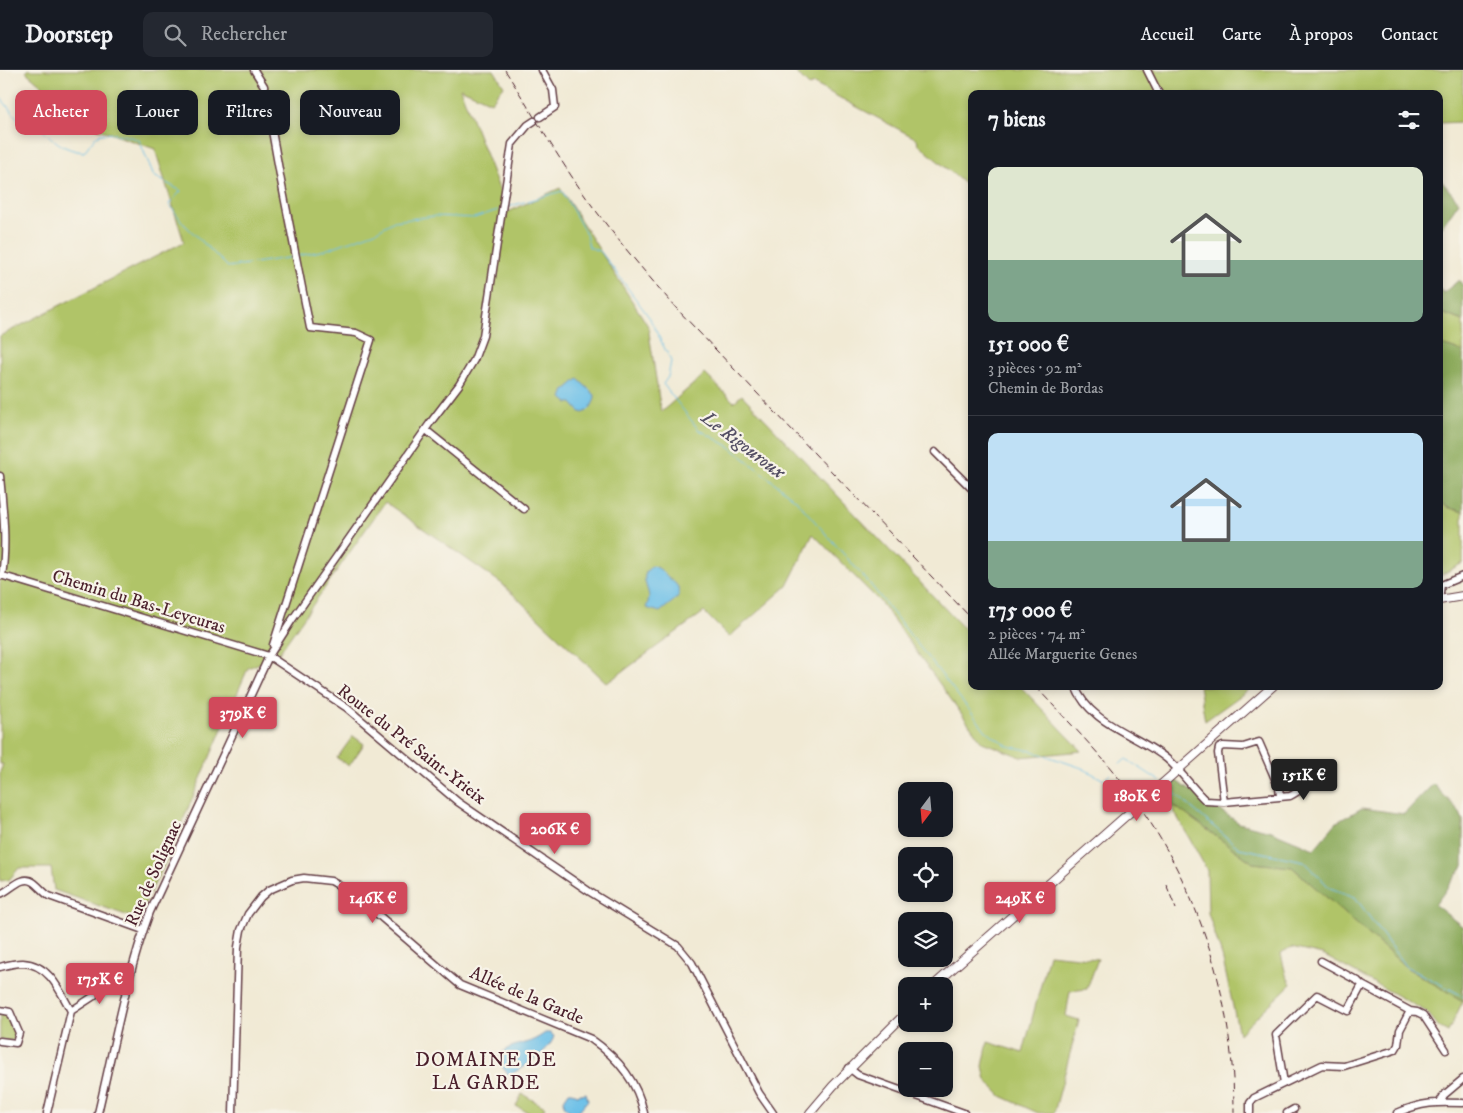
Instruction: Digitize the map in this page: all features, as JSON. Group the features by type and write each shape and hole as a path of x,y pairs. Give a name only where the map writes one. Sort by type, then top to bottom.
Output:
{"main road":[{"path":"1443,599 1463,596"},
{"path":"943,977 1269,690"},
{"path":"810,1113 849,1068 898,1021"}],"street":[{"path":"254,70 264,86 310,328 356,333 371,340 270,656"},
{"path":"540,117 555,107 553,90 542,70"},
{"path":"1147,70 1157,90"},
{"path":"270,656 292,620 459,385 474,360 483,336 512,144 534,121"},
{"path":"426,430 524,509"},
{"path":"935,452 968,485"},
{"path":"0,476 4,526 4,562 1,575"},
{"name":"Chemin du Bas-Leycuras","path":"1,575 270,656"},
{"path":"1443,585 1463,576"},
{"name":"Rue de Solignac","path":"98,1113 143,930 270,656"},
{"name":"Route du Pré Saint-Yrieix","path":"270,656 347,708 458,802 590,892 678,946 692,964 759,1093 773,1113"},
{"path":"1077,690 1085,705 1098,716 1167,759 1206,801 1224,802 1290,796 1299,792 1315,778 1323,776"},
{"path":"1224,802 1219,748 1223,746 1243,747 1258,742 1280,788 1280,796"},
{"name":"Allée de la Garde","path":"233,1113 238,947 241,930 248,914 269,890 292,880 304,878 331,880 354,894 460,984 591,1039 606,1049 628,1073 644,1113"},
{"path":"0,894 8,892 21,880 30,880 49,896 143,930"},
{"path":"1321,962 1410,1011 1417,1012 1423,1016 1446,1050"},
{"path":"0,967 22,963 43,970 50,976 71,1011"},
{"path":"47,1113 71,1011 94,996 96,980"},
{"path":"1284,1083 1276,1035 1317,995 1348,1011 1362,985"},
{"path":"0,1010 10,1012 19,1033 15,1044 0,1041"},
{"path":"1250,1113 1250,1103 1254,1098 1322,1065 1344,1066 1395,1050 1398,1045 1400,1030 1410,1011"},
{"path":"849,1068 858,1075 964,1113"},
{"path":"1440,1102 1444,1095 1463,1079"},
{"path":"1397,1113 1416,1105 1440,1102 1463,1103"},
{"path":"1287,1113 1294,1109"}],"green space":[{"path":"28,70 494,70 504,86 491,102 460,88 508,212 560,188 648,326 661,412 705,374 734,402 742,395 968,633 968,690 1024,690 1082,751 1021,757 982,742 881,603 813,534 787,586 729,637 704,612 607,683 501,583 385,502 277,656 248,668 164,865 137,919 54,890 51,868 19,868 9,880 0,881 0,772 3,764 0,764 0,336 184,242 155,149 107,132 107,90 47,90 26,72"},
{"path":"793,70 1463,70 1463,122 1443,123 1443,90 968,90 968,191 966,185 918,144 917,139 814,84 809,86"},
{"path":"1443,183 1459,202 1443,225"},
{"path":"1459,280 1463,286 1463,321 1443,314 1443,293"},
{"path":"1443,314 1463,321 1463,352 1443,345"},
{"path":"1443,345 1463,352 1463,512 1443,504"},
{"path":"1443,504 1463,512 1463,563 1443,574"},
{"path":"1200,690 1248,690 1205,721"},
{"path":"353,736 364,744 349,766 337,758"},
{"path":"1175,780 1239,823 1271,831 1314,849 1337,822 1362,808 1404,814 1433,784 1459,811 1463,820 1463,866 1435,905 1463,927 1463,1001 1407,968 1292,867 1253,863 1169,802"},
{"path":"1169,802 1253,863 1292,867 1407,968 1463,1001 1448,1032 1439,1027 1427,1012 1323,955 1291,948 1281,954 1286,975 1291,984 1239,1034 1222,956 1208,913 1207,870"},
{"path":"1049,954 1098,959 1087,989 1070,991 1066,1016 1079,1020 1054,1113 1038,1113 1001,1096 986,1080 983,1066 988,1042 1023,1053"},
{"path":"0,1014 8,1015 12,1022 8,1022 17,1034 16,1038 11,1041 0,1039"},
{"path":"522,1094 545,1107 541,1113 529,1113 516,1106"}],"water":[{"path":"578,379 595,395 592,406 583,413 572,403 568,403 562,398 565,390"},
{"path":"652,566 657,567 675,583 679,592 678,596 660,612 646,608 649,596 645,577 648,569"},
{"path":"545,1033 550,1033 554,1036 547,1048 530,1063 508,1075 499,1061 502,1052 533,1040"},
{"path":"569,1092 577,1095 586,1093 588,1100 577,1113 572,1113 565,1107 563,1101"}],"waterway":[{"name":"Le Rigouroux","path":"0,97 27,130 40,128 50,137 70,149 84,152 94,139 101,134 120,135 139,140 154,176 181,191 169,204 183,223 228,267 294,257"},
{"name":"Le Rigouroux","path":"504,208 562,191 586,234 589,247 601,252 649,317 671,361 668,377 663,384 698,429 730,447 796,500 870,584 986,731 1008,746 1032,751 1082,768 1104,780 1110,774"},
{"name":"Le Rigouroux","path":"298,256 325,250 375,232 394,221 435,216 474,218 498,210"},
{"name":"Le Rigouroux","path":"1120,764 1126,759 1160,781"},
{"name":"Le Rigouroux","path":"1167,787 1239,848 1304,861 1330,888 1355,897 1405,966 1463,996"}],"railway":[{"path":"505,70 583,193 652,281 968,615"},
{"path":"1039,690 1112,770 1140,808 1165,847 1186,888 1203,931 1217,975 1226,1020 1232,1066 1234,1113"},
{"path":"1166,884 1176,909"}],"district":[{"name":"DOMAINE DE LA GARDE","path":"486,1070"}]}
